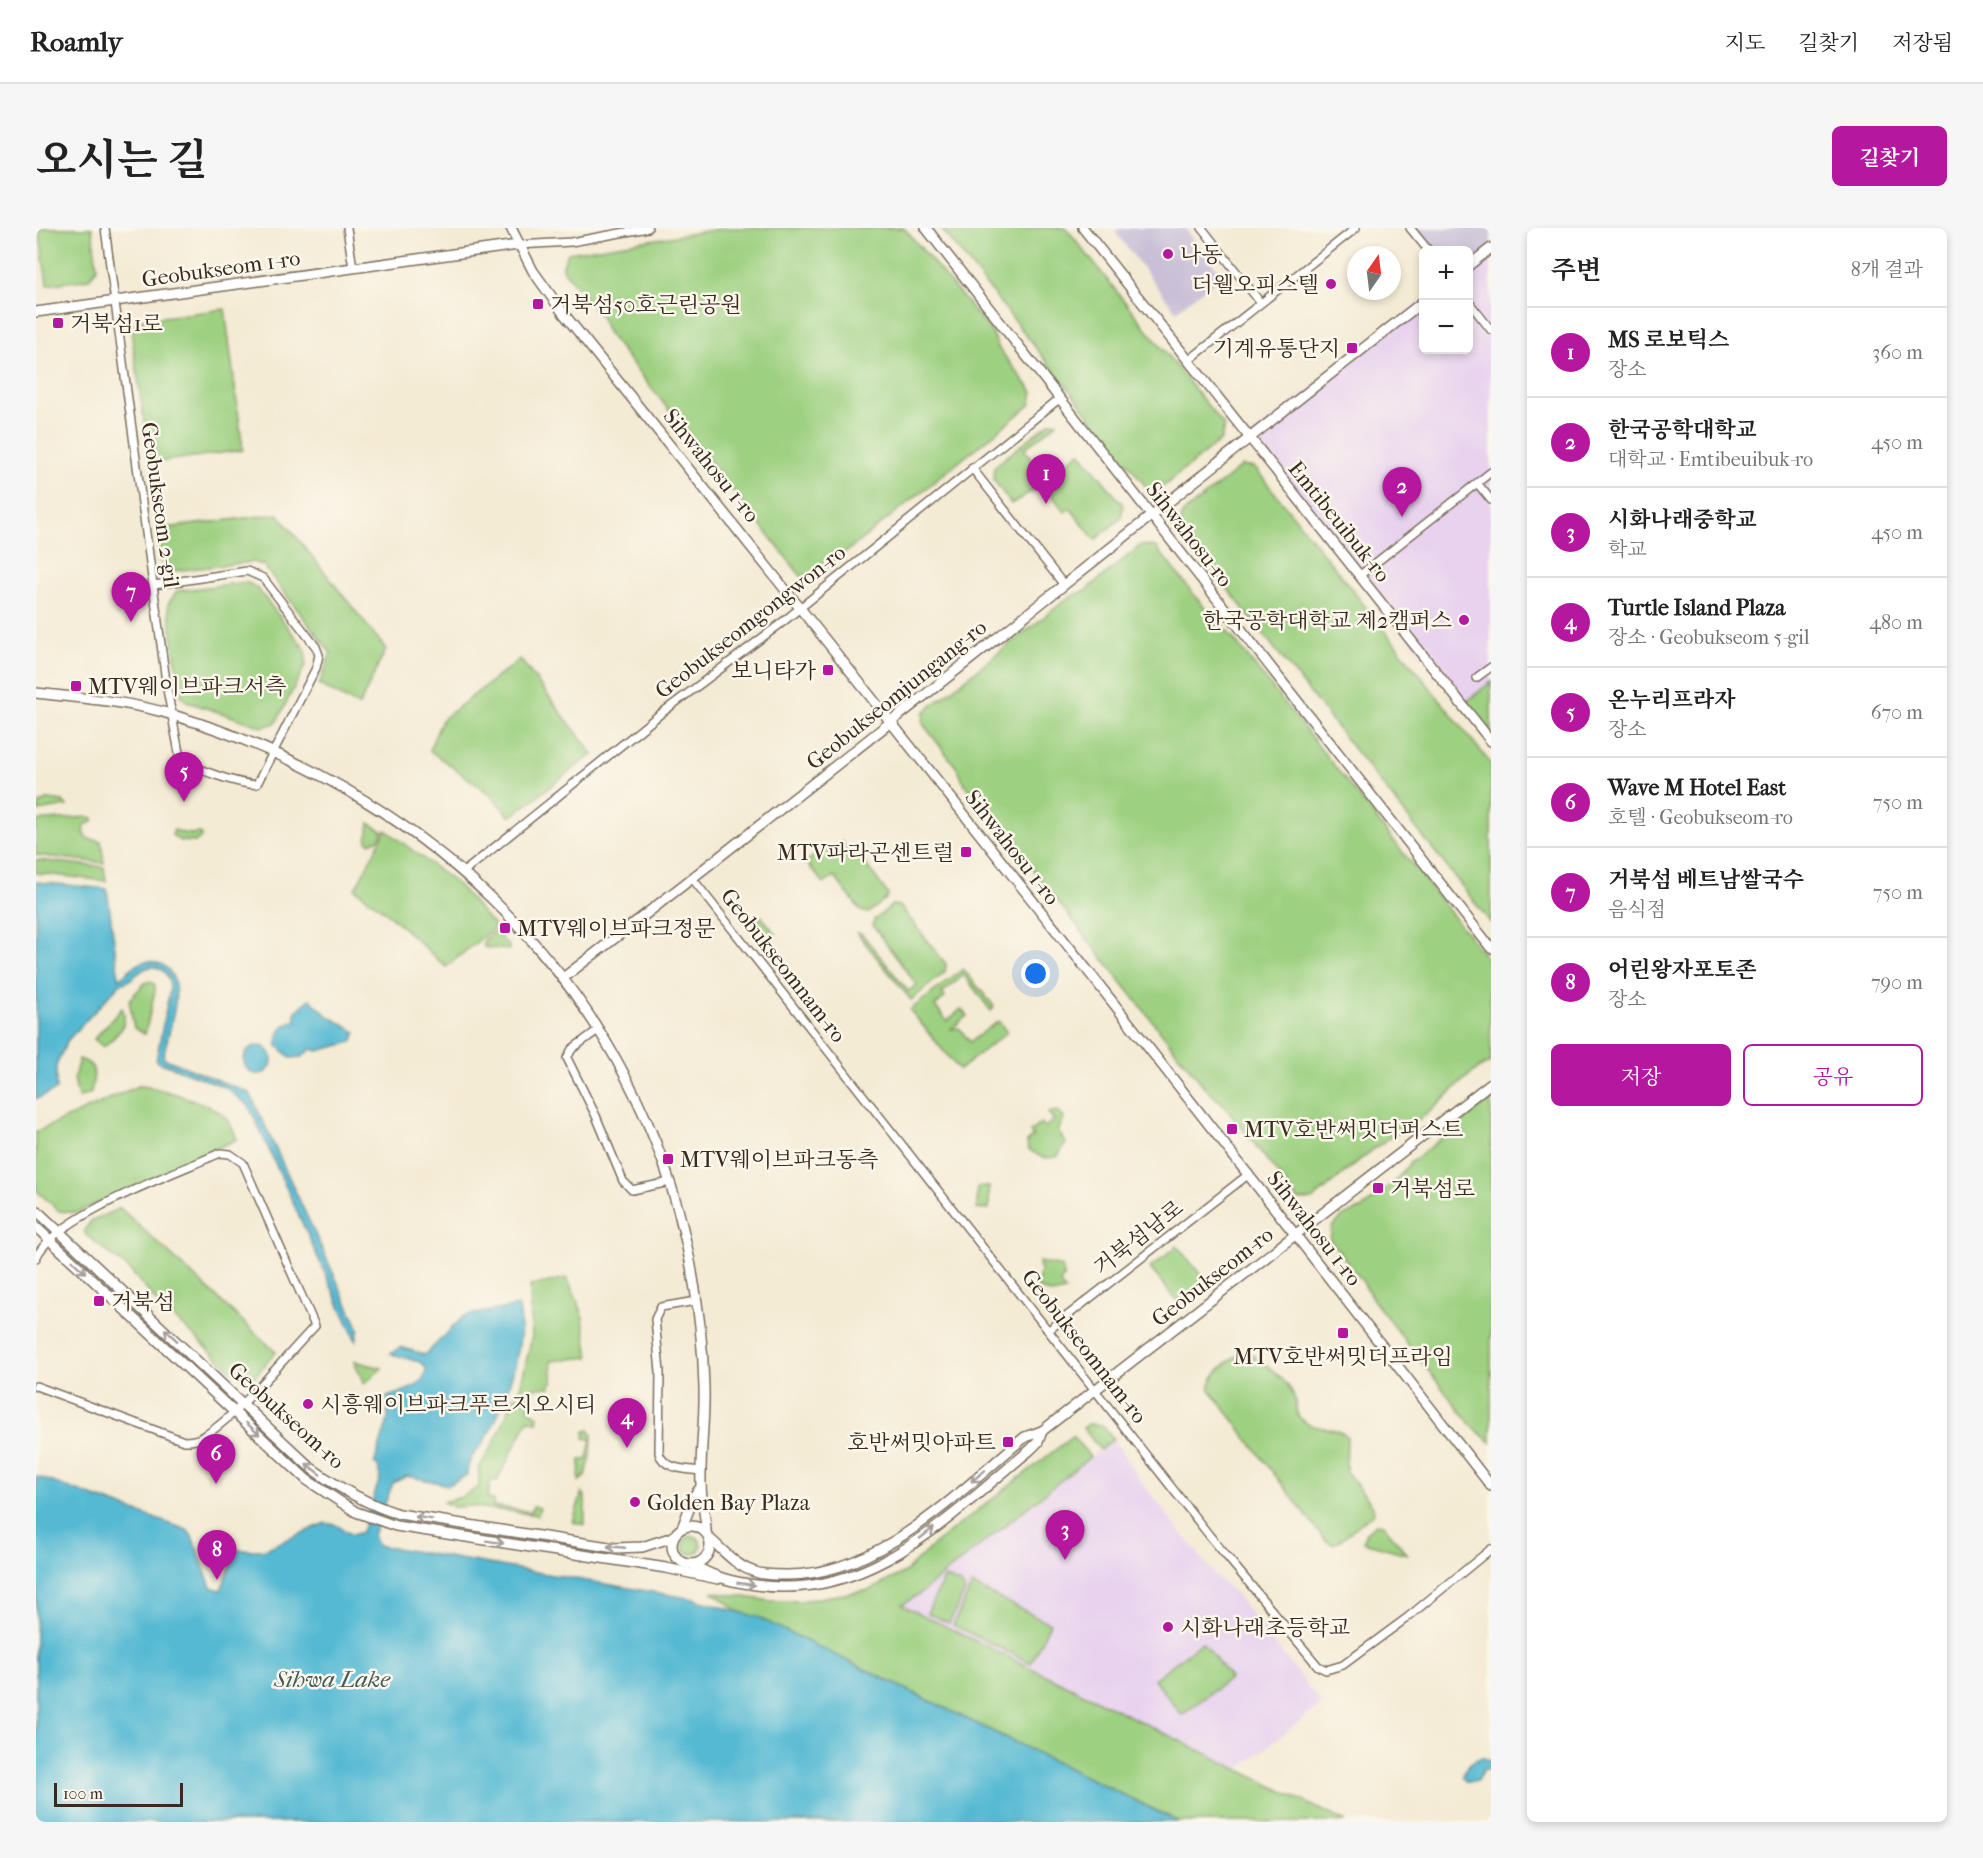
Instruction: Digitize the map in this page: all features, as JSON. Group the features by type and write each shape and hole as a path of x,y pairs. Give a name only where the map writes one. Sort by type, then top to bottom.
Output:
{"street":[{"name":"Geobukseom 2-gil","path":"105,228 170,714 180,758 188,765 252,785 261,780 316,668 319,655 316,647 256,573 247,571 154,585"},
{"path":"347,228 352,268"},
{"name":"Sihwahosu 1-ro","path":"511,228 518,246 533,271 564,314 800,606 890,723 1297,1235 1491,1486"},
{"path":"518,246 571,242 648,228"},
{"name":"Sihwahosu-ro","path":"926,228 1491,948"},
{"name":"Emtibeuibuk-ro","path":"1083,228 1491,741"},
{"path":"1202,228 1260,302"},
{"path":"1188,361 1356,228"},
{"path":"1410,228 1425,246"},
{"name":"Geobukseom 1-ro","path":"36,312 518,246"},
{"path":"1473,262 1491,248"},
{"path":"1249,437 1419,305"},
{"path":"1473,307 1491,330"},
{"name":"Geobukseomgongwon-ro","path":"465,871 1059,399"},
{"name":"Geobukseomjungang-ro","path":"563,978 890,723 1249,437"},
{"path":"972,468 1064,585"},
{"path":"1359,576 1491,472"},
{"path":"1477,483 1491,500"},
{"path":"1476,678 1491,666"},
{"path":"36,693 96,699 170,714 274,750 339,783 376,805 465,871 488,892 563,978 598,1030 640,1107 670,1182 686,1244 696,1301 704,1388 701,1487 706,1514 707,1555 689,1564 666,1568"},
{"name":"Geobukseomnam-ro","path":"692,878 1095,1390 1318,1666 1326,1670 1343,1665 1420,1608 1491,1549"},
{"path":"598,1030 572,1049 567,1058 596,1116 623,1181 632,1190 670,1182"},
{"name":"Geobukseom-ro","path":"1042,1431 1491,1083"},
{"path":"36,1258 50,1240 78,1218 219,1153 237,1158 243,1163 315,1326 242,1402 200,1438 184,1441 36,1386"},
{"name":"거북섬남로","path":"1049,1330 1249,1174"},
{"name":"Geobukseom-ro","path":"36,1210 311,1468 362,1500 399,1514 615,1548 642,1547 673,1537"},
{"path":"36,1227 314,1486 356,1512 396,1526 666,1568 717,1579 791,1588 832,1582 874,1568 905,1549 1030,1450 1038,1442 1042,1431"},
{"path":"696,1301 661,1307 655,1319 660,1372 659,1454 661,1460 667,1465 702,1471"},
{"path":"682,1527 695,1526 740,1565 753,1572 769,1575 795,1575 846,1565 872,1554 897,1539 1025,1437 1042,1431"},
{"path":"701,1487 682,1527 671,1543 675,1556 717,1579"},
{"path":"706,1514 721,1548"},
{"path":"657,1542 686,1515"}],"shaded area":[{"path":"1120,228 1185,228 1222,275 1176,311 1115,232"},
{"path":"1411,228 1491,228 1491,248 1473,263 1473,246 1426,246"},
{"path":"1491,248 1491,682 1462,705 1249,437 1419,303 1419,354 1473,354 1473,262"},
{"path":"1113,1439 1142,1483 1218,1579 1233,1591 1322,1704 1239,1769 902,1605 922,1592"}],"green space":[{"path":"39,228 92,228 97,268 89,279 47,285"},
{"path":"726,228 904,228 991,331 999,349 1033,392 1030,405 816,576 801,576 607,332 601,318 562,268 568,253"},
{"path":"941,228 1066,228 1224,426 1221,440 1160,489 1147,488"},
{"path":"225,309 243,450 150,463 131,330 140,320"},
{"path":"1050,422 1057,423 1024,449 1047,478 1080,452 1123,505 1121,518 1095,540 1070,508 1065,512 1043,484 1011,504 993,479 994,467"},
{"path":"1242,466 1255,468 1491,764 1491,923 1179,527 1182,514"},
{"path":"278,514 386,649 359,706 319,685 331,653 263,565 252,562 174,571 162,563 158,529"},
{"path":"1141,545 1156,547 1204,607 1220,622 1489,961 1491,1062 1467,1077 1423,1117 1368,1153 1312,1200 1298,1200 1225,1106 1206,1089 965,784 957,768 923,724 924,712 1068,598 1086,590"},
{"path":"246,582 257,588 305,649 306,664 276,723 263,727 188,702 180,694 168,604 177,591"},
{"path":"520,659 593,754 510,817 491,795 429,750 442,720"},
{"path":"1491,682 1491,741 1462,705"},
{"path":"48,799 63,801 67,806 38,811 40,803"},
{"path":"93,818 93,822 84,825 84,834 88,839 101,841 104,863 36,855 36,821"},
{"path":"369,823 383,831 379,839 370,843 367,841"},
{"path":"174,830 187,834 200,833 202,836 195,842 180,841 172,835"},
{"path":"386,830 458,885 495,927 446,967 387,913 355,889"},
{"path":"842,842 852,855 861,858 888,894 887,898 868,913 861,911 834,876 824,884 806,862 823,849 830,849"},
{"path":"36,860 104,867 106,881 36,873"},
{"path":"892,905 900,906 946,964 945,972 911,1000 857,933 862,934 908,991 917,985 873,926 874,920"},
{"path":"761,916 776,934 767,941 752,923"},
{"path":"494,931 509,946 509,950 484,947 483,942"},
{"path":"963,969 994,1006 991,1011 964,975 942,993 945,997 935,1006 947,1021 961,1009 967,1016 951,1029 959,1028 970,1042 998,1021 1007,1032 959,1070 910,1010"},
{"path":"151,981 155,985 155,991 145,1034 134,1028 129,1000 145,983"},
{"path":"122,1008 123,1025 103,1047 94,1039"},
{"path":"79,1059 93,1068 94,1077 91,1093 78,1098 74,1078"},
{"path":"138,1086 168,1092 217,1111 228,1120 237,1139 76,1213 59,1211 36,1190 36,1132"},
{"path":"1491,1099 1491,1443 1471,1425 1374,1301 1363,1282 1330,1240 1332,1227 1344,1216 1363,1208 1395,1181 1410,1163"},
{"path":"1057,1111 1064,1118 1058,1132 1066,1143 1057,1157 1043,1158 1028,1149 1027,1141 1033,1136 1030,1132 1041,1123 1045,1127 1054,1120 1048,1113"},
{"path":"977,1187 989,1187 989,1209 977,1209"},
{"path":"120,1208 276,1352 253,1378 242,1378 233,1372 157,1302 128,1268 86,1235 84,1230 91,1221"},
{"path":"1177,1246 1205,1280 1178,1302 1150,1268"},
{"path":"1039,1262 1062,1267 1064,1275 1060,1284 1065,1291 1052,1294 1037,1288"},
{"path":"567,1278 582,1312 589,1357 551,1361 553,1382 550,1383 550,1387 533,1388 531,1397 519,1393 532,1336 530,1286"},
{"path":"1246,1352 1264,1363 1289,1387 1300,1418 1311,1425 1342,1433 1347,1437 1346,1471 1373,1506 1374,1513 1336,1543 1332,1544 1324,1539 1210,1390 1216,1373 1235,1357"},
{"path":"354,1361 382,1368 364,1384"},
{"path":"515,1395 529,1402 528,1409 538,1416 537,1422 528,1420 497,1481 491,1480 487,1499 493,1500 493,1506 531,1512 533,1506 540,1508 537,1515 470,1506 454,1507 443,1502 462,1497 479,1487 479,1469 500,1431"},
{"path":"1089,1424 1102,1425 1113,1439 1100,1450 1083,1428"},
{"path":"589,1430 592,1434 591,1457 585,1477 579,1481 580,1460 587,1460 591,1439 584,1438 585,1431"},
{"path":"1073,1436 1090,1457 922,1592 902,1605 1346,1822 1180,1822 782,1629 738,1611 712,1592 770,1601 799,1601 870,1590 905,1572 931,1547"},
{"path":"582,1492 585,1496 585,1525 573,1522"},
{"path":"1376,1524 1383,1524 1407,1554 1363,1542 1366,1532"},
{"path":"692,1536 698,1539 701,1545 698,1551 692,1554 686,1551 683,1545 686,1539"},
{"path":"945,1577 962,1585 965,1591 949,1623 927,1613"},
{"path":"972,1585 1050,1623 1031,1663 953,1625"},
{"path":"1202,1642 1230,1678 1182,1715 1154,1679"}],"water":[{"path":"36,882 107,889 119,979 137,964 148,961 160,964 169,971 176,993 163,1058 250,1093 359,1329 356,1341 249,1106 225,1087 156,1061 170,989 168,977 163,971 157,967 145,968 120,984 67,1041 56,1066 56,1090 36,1099"},
{"path":"310,999 327,1015 356,1032 352,1042 318,1051 311,1049 302,1057 291,1058 278,1046 279,1033 287,1024 296,1022 295,1012"},
{"path":"258,1046 268,1050 272,1060 268,1070 258,1074 248,1070 244,1060 248,1050"},
{"name":"Sihwa Lake","path":"518,1306 521,1319 520,1335 513,1372 494,1423 471,1459 467,1475 448,1485 407,1476 393,1483 373,1535 377,1545 694,1599 757,1617 1179,1822 36,1822 36,1476 187,1530 192,1536 211,1587 221,1590 235,1554 239,1550 263,1550 325,1523 336,1525 352,1535 362,1532 380,1478 378,1466 374,1464 388,1420 387,1397 412,1388 425,1375 426,1368 420,1362 390,1354 401,1347 425,1355 464,1316"},
{"path":"1483,1758 1491,1760 1491,1769 1483,1769 1478,1781 1466,1781 1463,1777 1467,1767"}],"place":[{"name":"나동","path":"1168,254"},
{"name":"더웰오피스텔","path":"1331,284"},
{"name":"거북섬50호근린공원","path":"538,304"},
{"name":"거북섬1로","path":"58,323"},
{"name":"기계유통단지","path":"1352,348"},
{"name":"MS 로보틱스","path":"1046,504"},
{"name":"한국공학대학교","path":"1402,517"},
{"name":"한국공학대학교 제2캠퍼스","path":"1464,620"},
{"name":"거북섬 베트남쌀국수","path":"131,622"},
{"name":"보니타가","path":"828,670"},
{"name":"MTV웨이브파크서측","path":"76,686"},
{"name":"온누리프라자","path":"184,802"},
{"name":"MTV파라곤센트럴","path":"966,852"},
{"name":"MTV웨이브파크정문","path":"505,928"},
{"name":"MTV호반써밋더퍼스트","path":"1232,1129"},
{"name":"MTV웨이브파크동측","path":"668,1159"},
{"name":"거북섬로","path":"1378,1188"},
{"name":"거북섬","path":"99,1301"},
{"name":"MTV호반써밋더프라임","path":"1343,1333"},
{"name":"시흥웨이브파크푸르지오시티","path":"308,1404"},
{"name":"호반써밋아파트","path":"1008,1442"},
{"name":"Turtle Island Plaza","path":"627,1448"},
{"name":"Wave M Hotel East","path":"216,1484"},
{"name":"Golden Bay Plaza","path":"635,1502"},
{"name":"시화나래중학교","path":"1065,1560"},
{"name":"어린왕자포토존","path":"217,1580"},
{"name":"시화나래초등학교","path":"1168,1627"}]}
